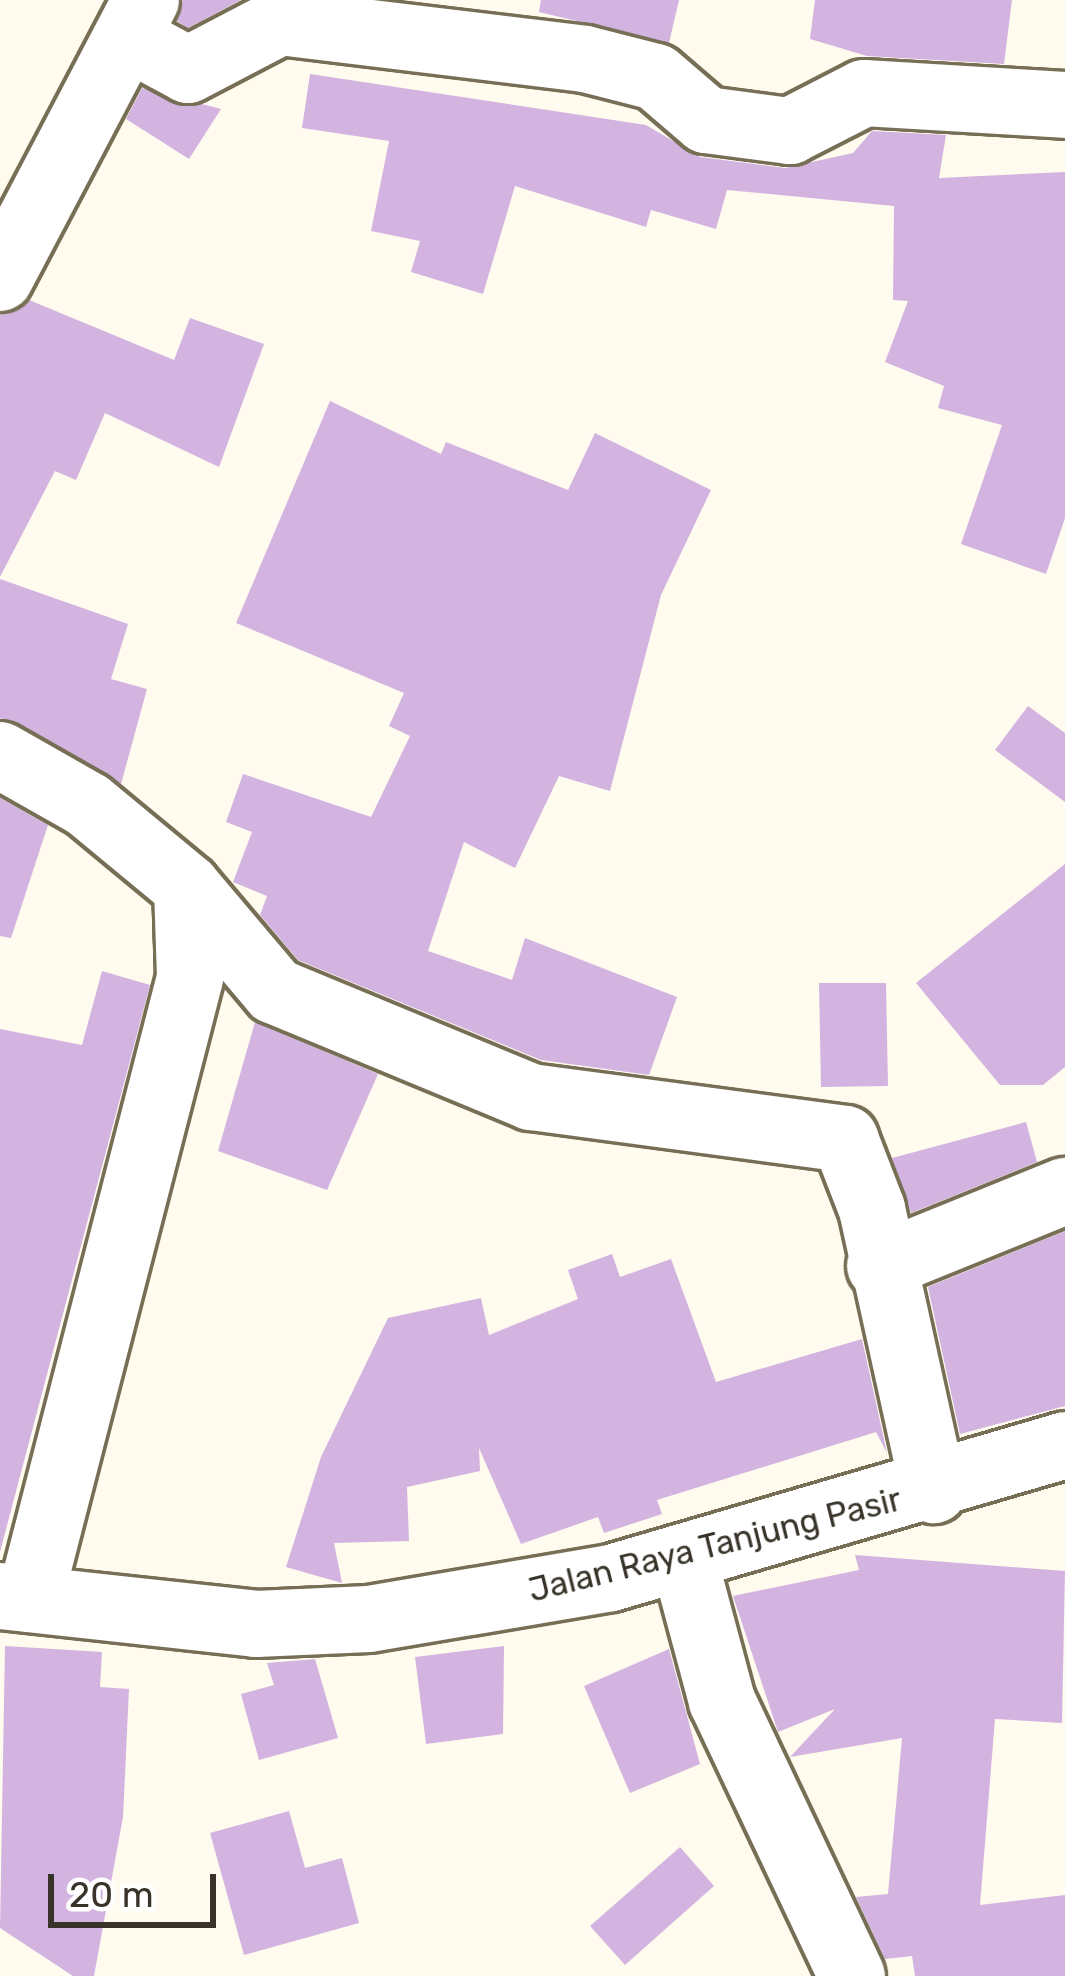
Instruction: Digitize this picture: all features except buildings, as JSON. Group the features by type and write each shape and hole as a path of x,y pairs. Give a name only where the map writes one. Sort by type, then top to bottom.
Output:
{"street":[{"path":"0,278 16,211 136,18 188,70 280,22 602,61 656,76 706,120 790,131 864,93 1065,105"},
{"path":"0,754 88,805 187,887 275,991 531,1097 845,1139 934,1490"},
{"path":"15,1597 190,978 187,887"},
{"path":"880,1266 1065,1191"},
{"name":"Jalan Raya Tanjung Pasir","path":"15,1597 256,1624 369,1619 684,1559 934,1490 1065,1445"},
{"path":"684,1559 722,1701 852,1976"}]}
